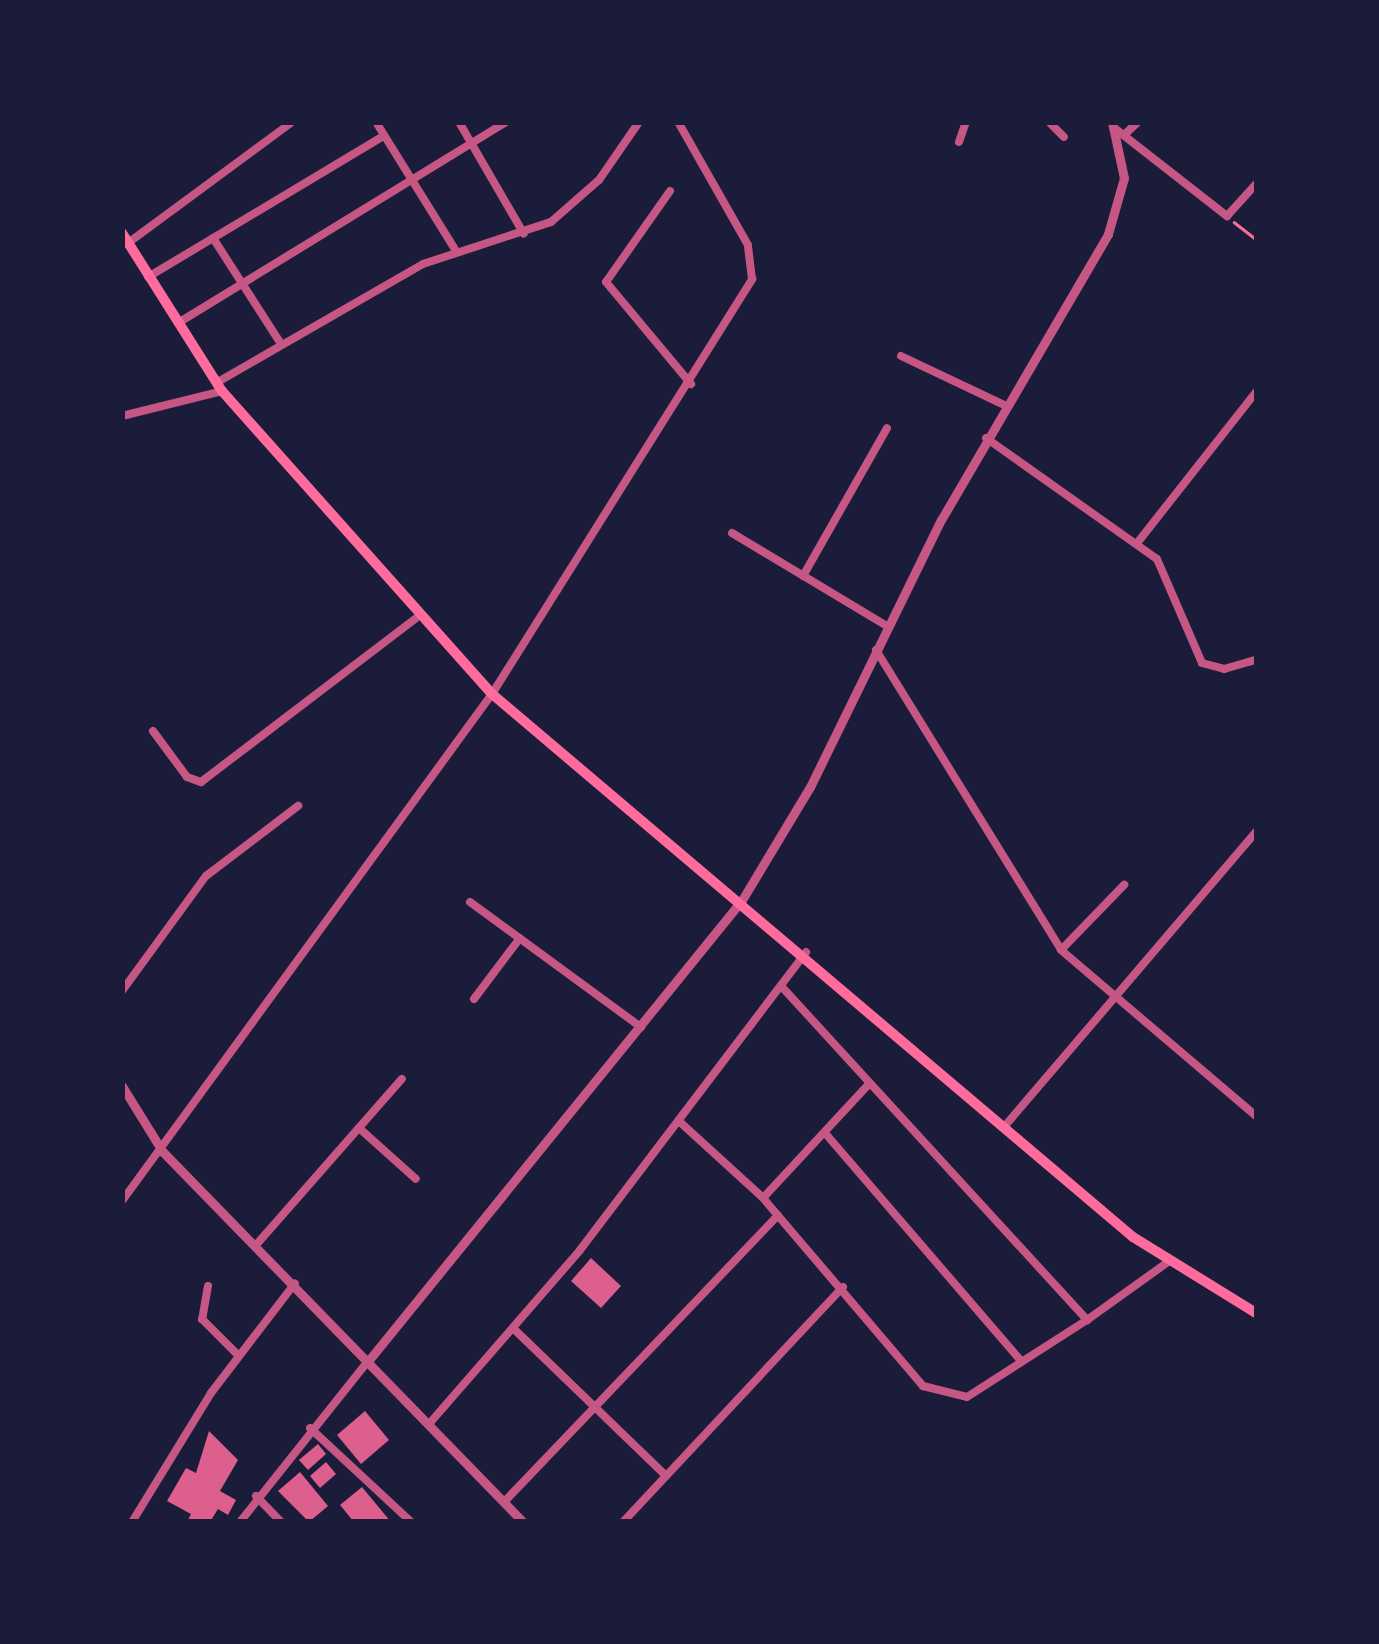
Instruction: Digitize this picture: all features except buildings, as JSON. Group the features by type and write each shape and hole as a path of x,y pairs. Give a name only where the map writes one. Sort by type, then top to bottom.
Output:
{"main road":[{"path":"125,238 218,387 416,618 492,694 806,952 1004,1128 1168,1262 1256,1313"}],"street":[{"path":"376,122 411,187 456,251"},
{"path":"459,122 524,234"},
{"path":"178,323 411,187 506,122"},
{"path":"122,416 218,387 281,344 456,251 524,234 575,206 638,122"},
{"path":"122,1201 164,1152 492,694 691,384 754,266 678,122"},
{"path":"959,142 966,122"},
{"path":"1050,122 1064,138"},
{"path":"125,238 291,123"},
{"path":"1124,136 1137,123"},
{"path":"1112,125 1227,216 1256,184"},
{"path":"240,1522 310,1428 370,1360 742,900 810,787 885,624 1004,405 1121,206 1112,125"},
{"path":"148,277 382,137"},
{"path":"670,191 606,282 691,384"},
{"path":"213,238 281,344"},
{"path":"900,356 1004,405"},
{"path":"1138,542 1256,392"},
{"path":"803,576 887,428"},
{"path":"986,438 1138,542 1168,574 1202,663 1224,669 1256,660"},
{"path":"732,533 885,624"},
{"path":"153,731 187,777 202,782 416,618"},
{"path":"874,648 1061,950 1113,1002 1256,1116"},
{"path":"122,991 217,864 298,806"},
{"path":"1004,1128 1256,832"},
{"path":"1061,950 1124,884"},
{"path":"470,902 640,1026"},
{"path":"474,999 520,938"},
{"path":"429,1424 515,1330 681,1123 806,952"},
{"path":"782,986 868,1085 1087,1320"},
{"path":"256,1245 402,1079"},
{"path":"764,1198 868,1085"},
{"path":"122,1086 164,1152 524,1522"},
{"path":"681,1123 764,1198 937,1397 968,1397 1168,1262"},
{"path":"360,1128 416,1179"},
{"path":"824,1133 1021,1361"},
{"path":"505,1502 778,1215"},
{"path":"132,1522 238,1355 295,1283"},
{"path":"208,1286 202,1319 238,1355"},
{"path":"623,1522 844,1287"},
{"path":"515,1330 666,1476"},
{"path":"310,1428 411,1522"},
{"path":"256,1496 280,1522"}],"path":[{"path":"1227,216 1256,239"}]}
